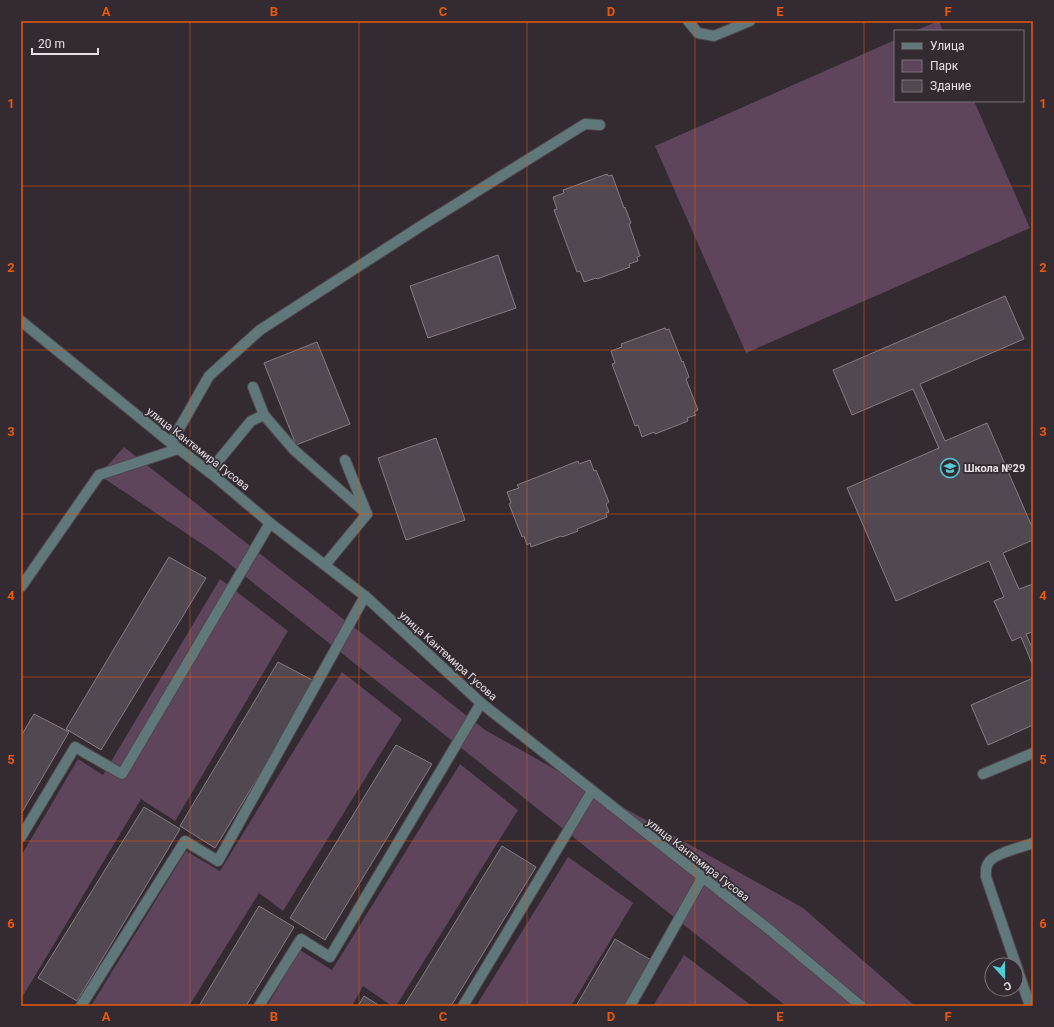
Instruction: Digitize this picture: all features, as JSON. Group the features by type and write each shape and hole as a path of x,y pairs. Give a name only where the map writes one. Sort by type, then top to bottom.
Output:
{"street":[{"path":"688,21 698,33 714,36 750,21"},
{"path":"21,587 99,475 174,446 210,376 260,330 421,226 584,124 600,125"},
{"name":"улица Кантемира Гусова","path":"21,321 174,446 365,596 481,703 771,931 861,1006"},
{"path":"253,387 264,415 294,450 367,514"},
{"path":"209,472 251,421 264,415"},
{"path":"345,460 367,514"},
{"path":"325,565 367,514"},
{"path":"21,837 75,748 122,774 270,522"},
{"path":"81,1006 185,841 218,861 365,596"},
{"path":"259,1006 301,939 330,957 481,703"},
{"path":"983,774 1033,753"},
{"path":"463,1006 592,791"},
{"path":"1030,1006 986,877 986,869 989,861 997,856 1033,843"},
{"path":"630,1006 702,878"}],"green space":[{"path":"939,21 943,30 917,30"},
{"path":"894,40 894,102 974,102 1030,228 746,353 655,146"},
{"path":"124,447 485,730 803,908 915,1006 786,1006 217,554 99,475"},
{"path":"220,579 288,631 175,821 141,799 21,999 21,856 78,759 103,775"},
{"path":"342,672 402,719 283,911 259,893 189,1006 91,1006 186,851 220,871"},
{"path":"460,764 518,810 396,1006 392,1006 363,986 352,1006 267,1006 300,950 332,970"},
{"path":"568,857 633,903 571,1006 476,1006"},
{"path":"684,955 752,1006 653,1006"}],"building":[{"path":"607,174 608,176 612,175 624,208 625,207 640,256 637,257 638,261 629,264 630,267 584,282 580,271 577,272 554,210 557,209 553,197 564,193 563,190"},
{"path":"498,255 516,308 428,338 410,286"},
{"name":"Школа №29","path":"1005,296 1024,339 920,384 945,441 987,423 1033,529 1033,540 1003,553 1019,589 1033,584 1033,632 1026,634 1033,650 1033,666 1021,637 1012,641 994,601 1004,597 989,561 896,601 847,488 939,448 913,389 852,415 833,370"},
{"path":"665,328 666,330 669,329 682,362 683,361 689,377 686,379 698,410 694,412 696,415 687,418 688,421 655,434 654,432 642,437 638,425 635,426 612,364 615,363 611,351 622,347 621,344"},
{"path":"317,342 350,424 296,445 264,363"},
{"path":"436,438 465,520 406,540 378,458"},
{"path":"590,460 594,471 596,470 609,502 606,504 609,512 606,513 607,517 577,529 578,531 562,537 561,536 531,547 530,543 527,545 524,536 522,537 509,504 511,503 507,492 519,488 517,485 578,461 579,464"},
{"path":"169,557 206,578 101,750 66,729"},
{"path":"278,662 316,682 215,848 180,826"},
{"path":"1033,678 1033,725 988,745 971,705"},
{"path":"34,714 69,732 21,814 21,736"},
{"path":"396,745 432,764 325,940 290,918"},
{"path":"144,807 180,829 77,1001 38,978"},
{"path":"502,846 536,867 451,1006 404,1006"},
{"path":"259,906 294,927 246,1006 199,1006"},
{"path":"615,939 651,960 624,1006 576,1006"},
{"path":"364,996 380,1006 358,1006"}],"place":[{"name":"Школа №29","path":"950,468"}]}
